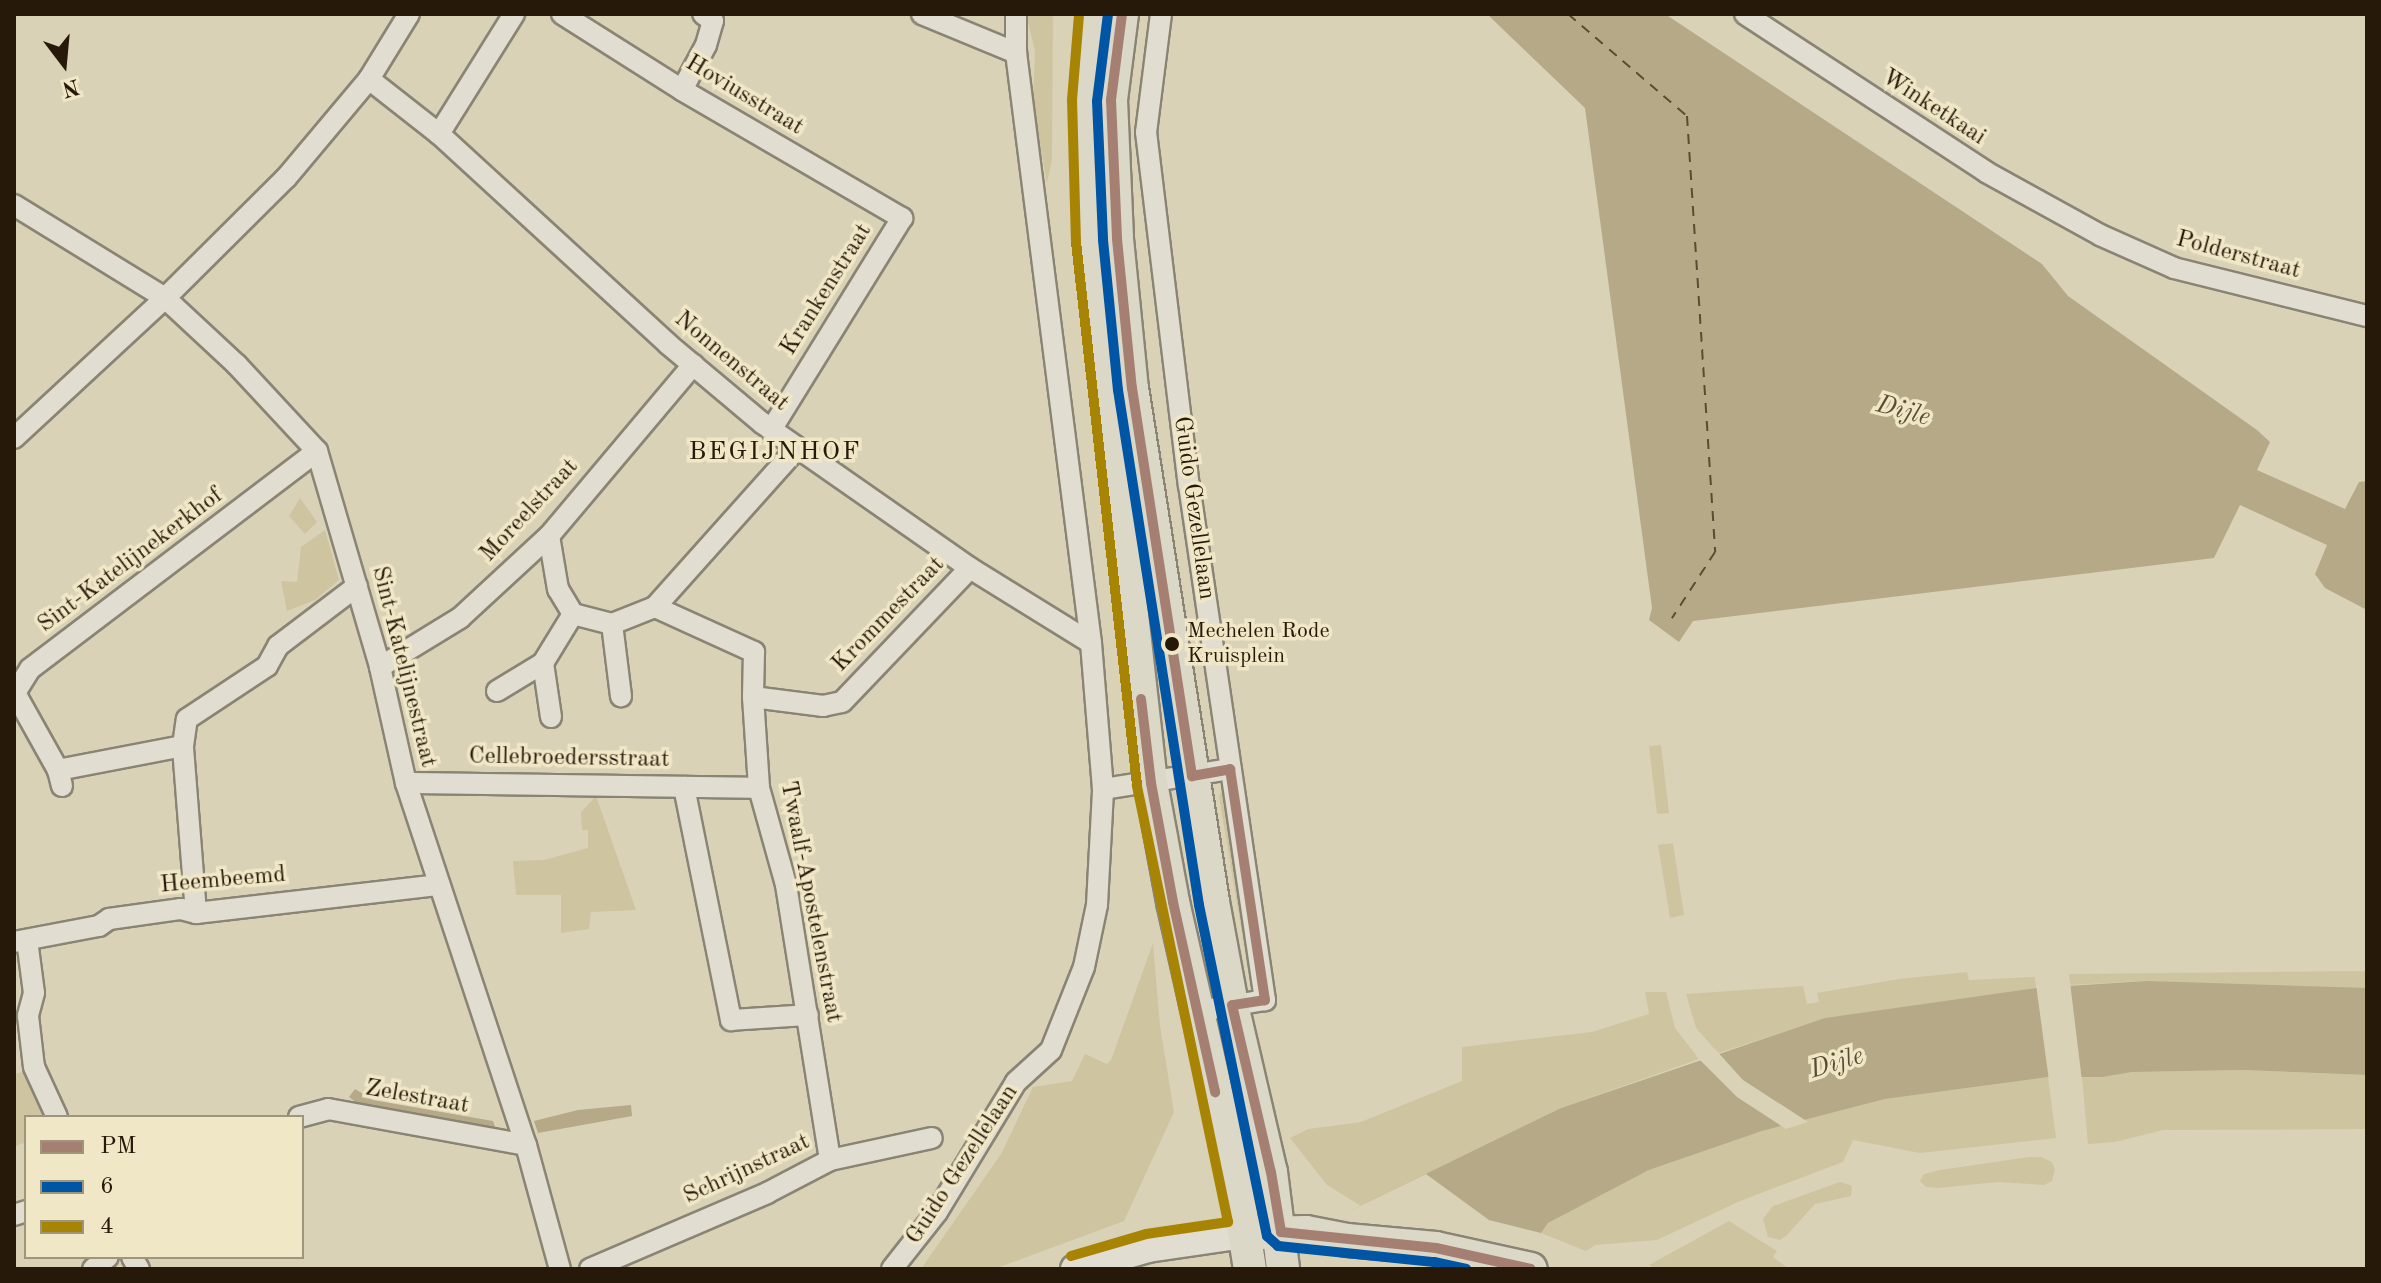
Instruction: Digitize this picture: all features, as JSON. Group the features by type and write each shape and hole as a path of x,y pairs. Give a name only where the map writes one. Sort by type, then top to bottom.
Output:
{"main road":[{"path":"1093,14 1085,159 1090,240 1151,783 1173,902 1236,1180 1247,1254"},
{"name":"Guido Gezellelaan","path":"1122,14 1111,100 1117,239 1132,388 1212,772 1232,1005 1288,1244"},
{"path":"1075,1269 1148,1248 1247,1254 1288,1244 1347,1240 1436,1248 1531,1269"}],"street":[{"path":"14,438 165,298 286,178 369,79 409,14"},
{"path":"439,134 514,14"},
{"name":"Hoviusstraat","path":"562,14 682,90 902,218"},
{"path":"682,90 710,33 713,21 703,14"},
{"path":"922,14 1016,53"},
{"name":"Guido Gezellelaan","path":"892,1269 937,1212 1016,1082 1051,1050 1084,967 1097,905 1103,789 1091,643 1016,53 1016,14"},
{"name":"Guido Gezellelaan","path":"1161,14 1146,132 1189,485 1212,772 1265,1000 1232,1005"},
{"name":"Winketkaai","path":"1745,14 1986,172 2100,235"},
{"name":"Nonnenstraat","path":"369,79 439,134 693,365 771,430 970,568 1091,643"},
{"name":"Sint-Katelijnestraat","path":"14,205 165,298 237,365 317,451 380,667 406,783 526,1145 560,1269"},
{"name":"Krankenstraat","path":"771,430 902,218"},
{"name":"Polderstraat","path":"2100,235 2174,268 2367,316"},
{"name":"Moreelstraat","path":"380,667 460,618 549,536 693,365"},
{"path":"549,536 558,589 573,614 612,624 655,607 797,448"},
{"name":"Sint-Katelijnekerkhof","path":"183,746 60,778 15,693 30,669 317,451"},
{"name":"Krommestraat","path":"753,697 823,706 842,702 970,568"},
{"path":"196,913 183,746 187,719 267,666 278,646 357,586"},
{"name":"Twaalf-Apostelenstraat","path":"655,607 754,652 753,697 759,788 786,885 830,1160"},
{"path":"497,691 543,663 573,614"},
{"path":"612,624 621,696"},
{"path":"543,663 551,717"},
{"path":"1103,789 1212,772"},
{"name":"Cellebroedersstraat","path":"406,783 759,788"},
{"path":"684,787 723,993 731,1020 808,1015"},
{"name":"Heembeemd","path":"21,941 99,926 109,919 181,909 196,913 439,885"},
{"path":"21,941 34,993 28,1016 34,1067 56,1115"},
{"path":"1199,1011 1232,1005"},
{"name":"Zelestraat","path":"304,1116 328,1109 526,1145"},
{"name":"Schrijnstraat","path":"590,1269 767,1193 830,1160 932,1138"}],"shaded area":[{"path":"1026,14 1053,14 1052,159 1047,183 1033,102 1035,51"},
{"path":"300,498 317,522 305,534 289,516"},
{"path":"325,530 339,580 315,600 287,611 281,581 297,582 301,547"},
{"path":"1661,745 1669,813 1657,814 1649,746"},
{"path":"1223,788 1228,791 1254,969 1248,970 1219,796"},
{"path":"596,796 636,910 591,912 589,929 561,933 561,895 516,895 513,861 544,860 588,848 588,830 582,830 581,812"},
{"path":"1673,843 1684,915 1670,918 1658,845"},
{"path":"1153,943 1160,1026 1174,1112 1124,1221 994,1269 921,1269 1001,1154 1033,1087 1072,1081 1085,1054 1107,1064 1111,1060"},
{"path":"2367,971 2367,988 2315,989 2145,981 2070,985 2069,974"},
{"path":"1967,972 1969,980 2035,977 2036,988 1827,1018 1718,1053 1696,1028 1686,994 1803,986 1807,1004 1819,1002 1817,993 1899,979"},
{"path":"1645,992 1666,992 1675,1028 1699,1059 1561,1108 1361,1206 1327,1185 1290,1138 1308,1129 1361,1122 1462,1081 1462,1047 1592,1032 1649,1014"},
{"path":"2243,1070 2367,1075 2367,1129 2163,1130 2115,1142 2088,1144 2082,1077 2132,1072"},
{"path":"26,1071 46,1115 24,1115 24,1145 16,1146 14,1139 14,1074"},
{"path":"2048,1077 2056,1138 1920,1153 1853,1140 1843,1162 1740,1201 1657,1240 1595,1245 1586,1251 1541,1233 1548,1223 1649,1170 1762,1131 1885,1099"},
{"path":"2041,1157 2052,1162 2055,1170 2052,1181 2044,1185 1998,1182 1938,1188 1926,1187 1920,1181 1924,1174 1940,1170"},
{"path":"1840,1182 1852,1186 1851,1196 1815,1204 1786,1236 1780,1240 1768,1237 1763,1219 1773,1206"},
{"path":"1729,1221 1777,1251 1773,1257 1789,1269 1656,1269 1649,1265"}],"water":[{"name":"Dijle","path":"1487,14 1665,14 2042,264 2068,296 2270,442 2257,470 2345,509 2359,482 2367,481 2367,610 2325,588 2315,574 2327,545 2240,505 2214,558 1693,621 1679,642 1649,620 1652,608 1585,108"},
{"name":"Dijle","path":"2147,981 2367,988 2367,1075 2243,1070 2132,1072 2102,1077 2048,1077 1885,1099 1762,1131 1649,1170 1548,1223 1541,1233 1465,1269 1246,1269 1354,1209 1561,1108 1825,1018 2036,988"},
{"path":"355,1089 373,1100 493,1121 498,1135 365,1109 349,1097"},
{"path":"631,1105 632,1116 538,1133 534,1121 578,1110"}],"pier":[{"path":"2070,982 2082,1081 2049,1081 2036,984"},
{"path":"1715,1049 1743,1080 1808,1122 1786,1129 1737,1097 1696,1056"},
{"path":"1426,1174 1489,1220 1541,1233 1468,1269 1242,1269 1290,1240"}],"ferry route":[{"path":"1568,14 1687,116 1715,552 1672,618"}],"transit line":[{"name":"4","path":"1071,1256 1146,1234 1228,1222 1137,785 1076,242 1072,100 1079,14"},
{"name":"6","path":"1108,14 1097,101 1103,240 1118,390 1199,905 1267,1236 1278,1246 1434,1262 1466,1269"},
{"name":"PM","path":"1122,14 1111,100 1117,239 1132,388 1192,776 1230,769 1265,1000 1232,1005 1271,1172 1281,1232 1436,1248 1531,1269"},
{"name":"PM","path":"1141,699 1151,783 1173,902 1215,1092"}],"place":[{"name":"Mechelen Rode Kruisplein","path":"1172,644"}],"district":[{"name":"BEGIJNHOF","path":"775,453"}]}
